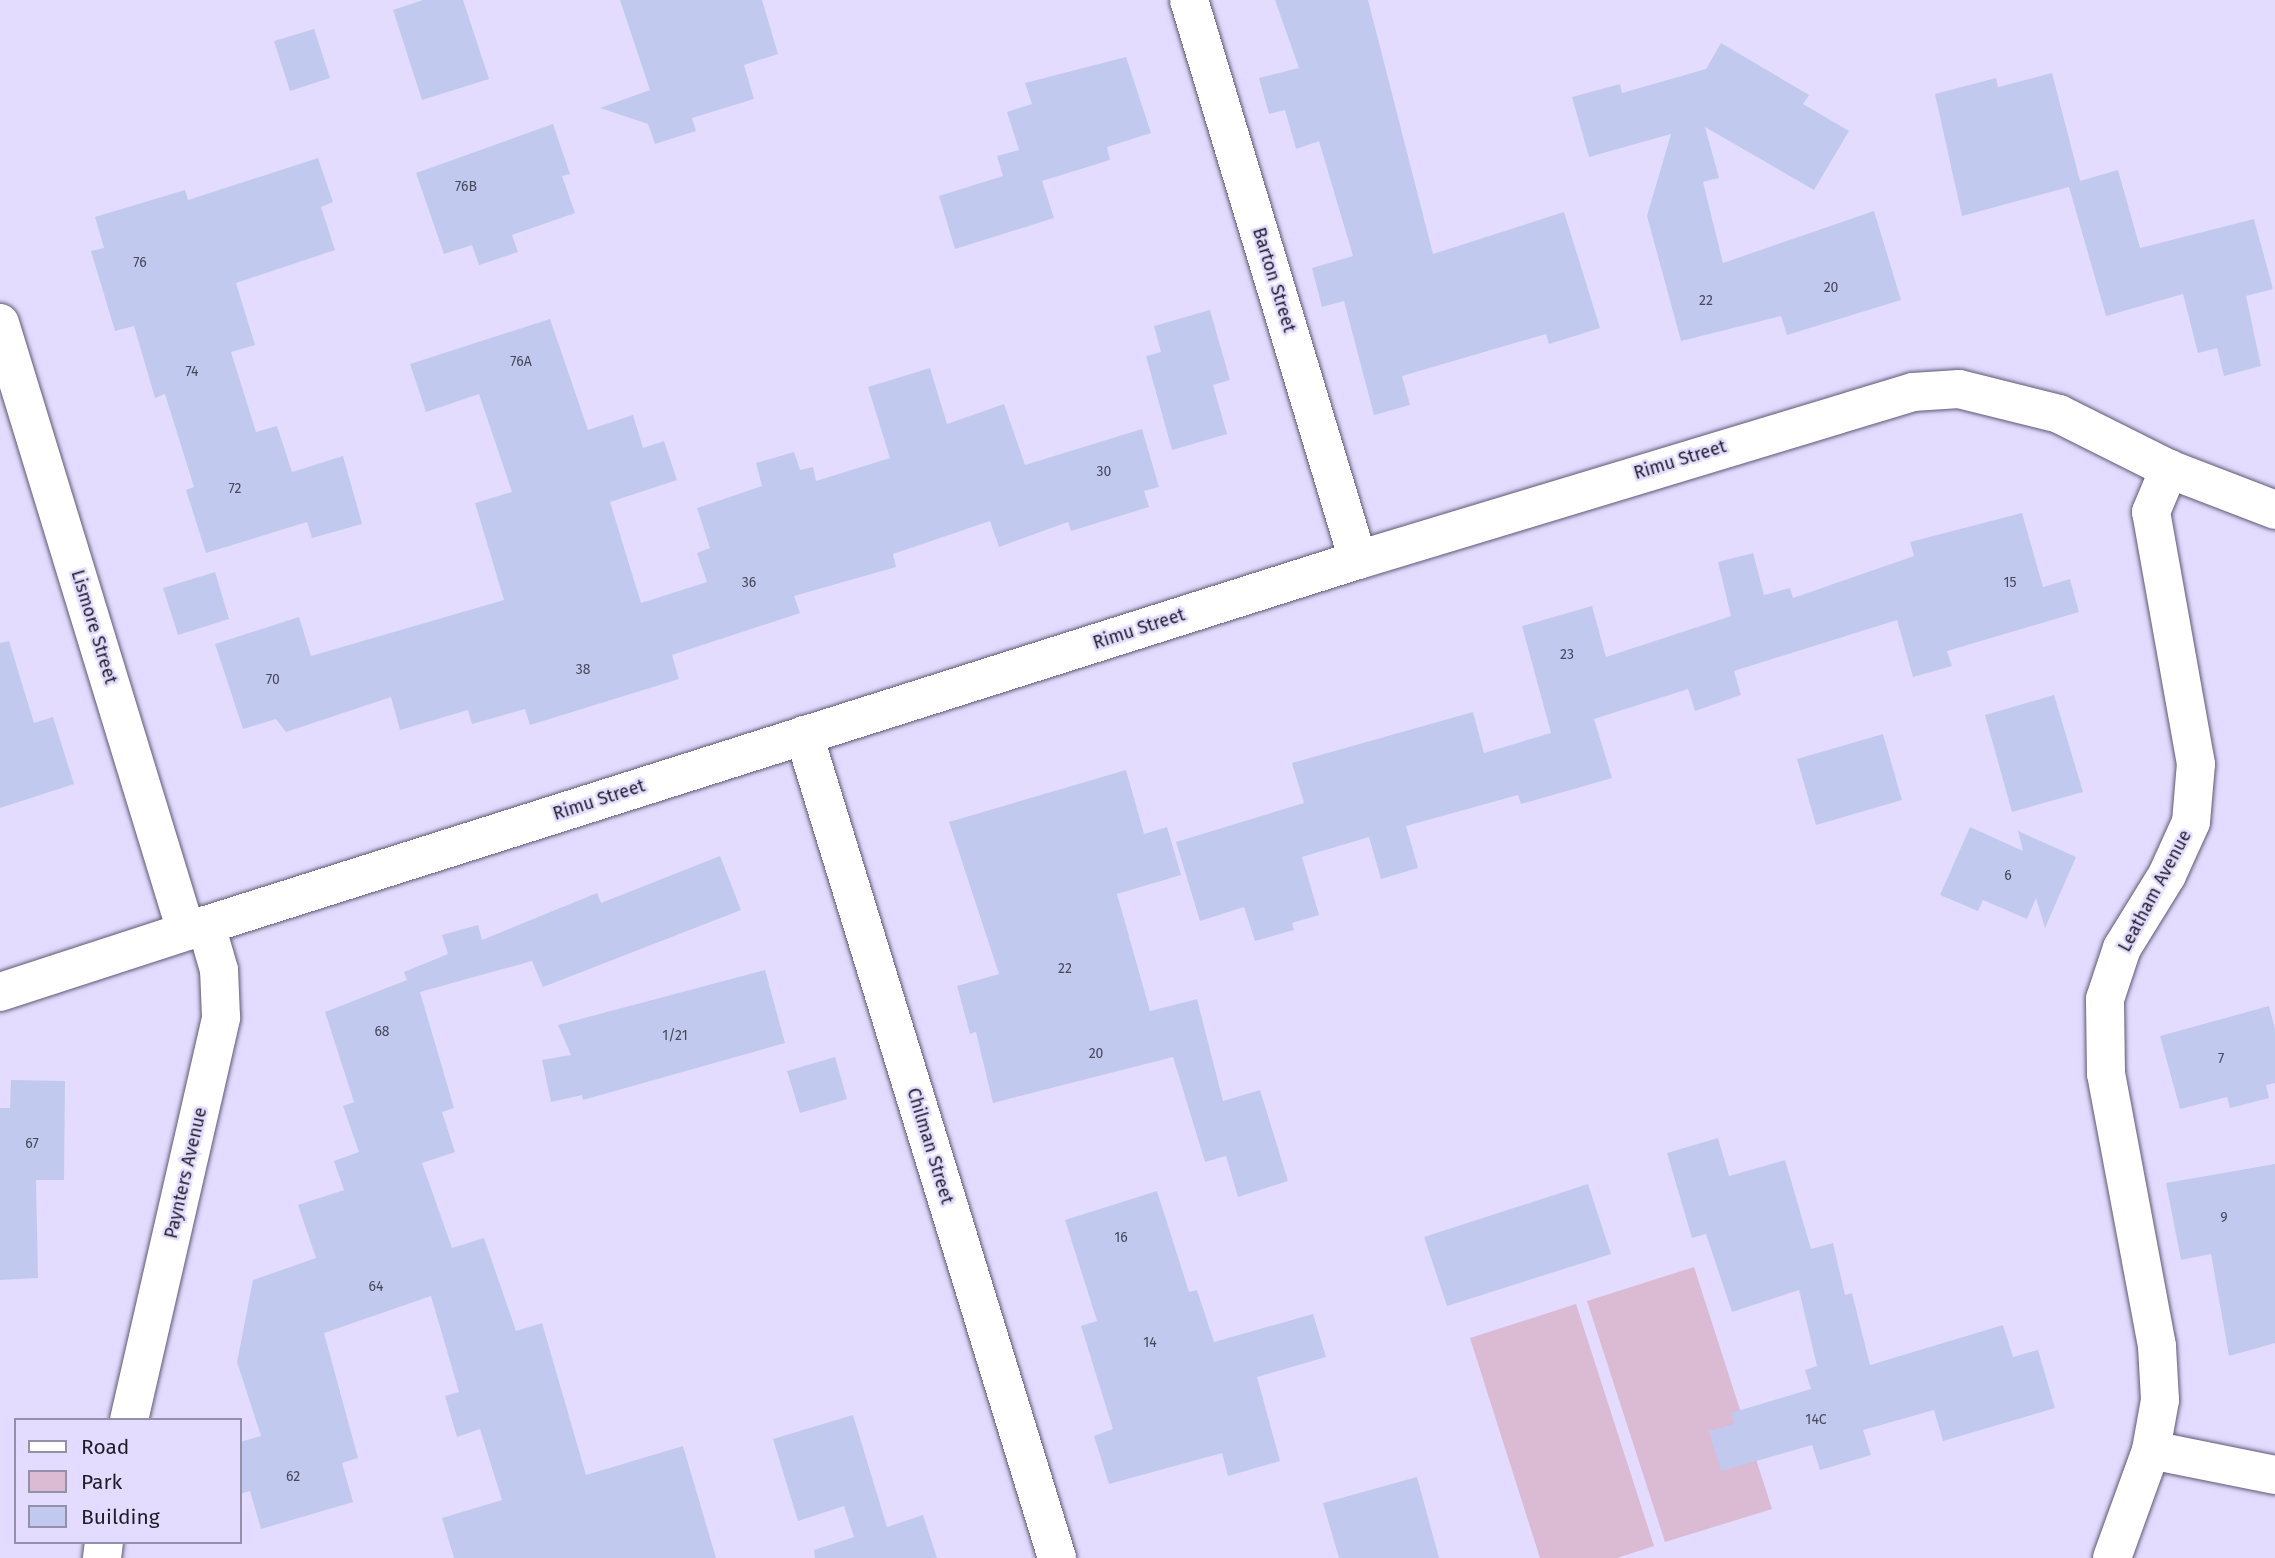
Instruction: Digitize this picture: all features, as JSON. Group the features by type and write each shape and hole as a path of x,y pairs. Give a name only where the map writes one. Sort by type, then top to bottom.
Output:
{"street":[{"name":"Barton Street","path":"1189,0 1358,560"},
{"name":"Lismore Street","path":"0,323 196,928"},
{"name":"Rimu Street","path":"0,992 1358,560 1913,392 1959,389 2007,397 2059,414 2169,469 2275,510"},
{"name":"Leatham Avenue","path":"2112,1558 2151,1450 2160,1400 2157,1346 2106,1074 2105,999 2122,948 2167,875 2191,822 2196,764 2151,512 2169,469"},
{"name":"Chilman Street","path":"804,735 1056,1558"},
{"name":"Paynters Avenue","path":"129,1418 221,1017 219,970 196,928"},
{"path":"2151,1450 2275,1475"}],"green space":[{"path":"1694,1267 1772,1509 1665,1542 1587,1301"},
{"path":"1576,1304 1654,1546 1617,1558 1540,1558 1470,1338"}],"building":[{"path":"423,0 463,0 489,79 422,100 393,10"},
{"path":"620,0 762,0 778,54 744,65 754,99 692,118 696,131 655,144 648,124 600,108 650,90"},
{"path":"1275,0 1368,0 1433,254 1564,212 1600,328 1549,344 1546,334 1402,376 1410,405 1374,415 1344,301 1322,307 1312,268 1353,256 1319,141 1296,149 1285,110 1269,114 1259,78 1299,68"},
{"path":"314,29 330,78 290,91 274,41"},
{"path":"1721,43 1809,95 1803,104 1849,131 1814,190 1705,127 1719,178 1703,182 1723,263 1874,211 1901,300 1787,335 1781,316 1681,341 1647,216 1671,134 1589,157 1572,97 1620,84 1622,93 1706,69"},
{"path":"1126,57 1151,133 1107,147 1110,160 1042,181 1054,218 955,249 939,196 1003,176 997,156 1019,150 1007,112 1032,104 1025,83"},
{"path":"2052,73 2080,181 2118,170 2140,248 2254,219 2273,289 2246,296 2261,366 2224,376 2217,348 2198,353 2183,294 2106,316 2069,187 1962,216 1935,94 1996,78 1998,87"},
{"path":"553,124 570,174 562,176 575,213 512,235 518,252 479,265 472,245 444,254 416,173"},
{"path":"318,158 333,202 321,207 335,250 236,283 255,345 231,352 256,432 277,426 292,472 343,456 362,524 312,538 307,522 206,553 186,490 194,487 165,394 155,398 134,326 115,331 91,251 104,248 95,217 185,190 188,200"},
{"path":"1210,310 1230,380 1213,385 1227,434 1172,450 1146,356 1161,352 1154,326"},
{"path":"550,319 588,430 633,415 643,448 664,441 677,480 610,502 641,603 707,582 697,553 710,548 697,508 762,486 756,463 794,452 800,470 813,467 816,481 890,458 868,387 930,368 947,424 1004,404 1025,465 1142,429 1159,487 1144,491 1149,507 1071,531 1068,522 999,547 990,521 893,554 896,567 794,596 800,613 672,655 679,679 530,725 525,709 472,724 468,710 400,730 391,697 286,732 276,719 243,729 215,644 299,617 311,656 504,600 475,503 512,492 479,394 426,412 410,364"},
{"path":"2022,513 2043,587 2070,579 2079,612 1947,651 1952,666 1913,677 1897,620 1734,671 1741,695 1695,711 1688,689 1594,719 1612,778 1521,804 1518,795 1406,826 1418,868 1381,879 1369,837 1302,857 1319,915 1292,923 1294,930 1255,941 1244,907 1200,921 1176,842 1304,803 1292,763 1473,712 1484,753 1551,733 1522,626 1592,606 1606,657 1731,616 1718,562 1753,553 1764,595 1790,588 1793,598 1914,556 1910,542"},
{"path":"215,572 229,619 178,635 163,588"},
{"path":"9,641 34,723 53,717 74,784 0,808 0,643"},
{"path":"2054,695 2083,792 2012,812 1985,715"},
{"path":"1883,734 1902,800 1816,825 1797,759"},
{"path":"1126,770 1144,834 1167,827 1181,875 1117,894 1150,1011 1197,999 1223,1101 1260,1090 1288,1181 1238,1197 1226,1156 1205,1162 1173,1057 993,1103 976,1032 970,1034 957,986 999,974 949,822"},
{"path":"1970,827 2023,851 2018,831 2076,857 2045,928 2036,898 2027,919 1983,900 1978,911 1940,895"},
{"path":"720,856 741,910 543,987 532,961 420,992 454,1108 442,1112 455,1152 422,1163 452,1248 484,1238 516,1331 542,1323 586,1475 683,1446 716,1558 454,1558 442,1518 502,1500 480,1429 457,1437 445,1396 459,1392 431,1296 324,1333 358,1458 342,1463 353,1502 261,1529 250,1491 242,1493 242,1441 261,1436 237,1362 253,1280 316,1258 298,1205 344,1190 334,1161 359,1152 343,1106 354,1102 325,1012 407,980 404,972 448,954 442,935 478,925 482,940 597,893 601,903"},
{"path":"765,970 785,1043 583,1100 582,1095 551,1102 542,1060 571,1055 558,1025"},
{"path":"2269,1006 2275,1029 2275,1083 2266,1085 2269,1098 2230,1108 2227,1097 2180,1109 2160,1036"},
{"path":"835,1057 847,1099 800,1113 787,1071"},
{"path":"11,1080 65,1081 64,1180 36,1180 38,1278 0,1280 0,1108 10,1108"},
{"path":"1718,1138 1729,1176 1785,1160 1811,1249 1833,1243 1845,1295 1852,1293 1870,1365 2003,1325 2013,1357 2038,1350 2055,1408 1943,1441 1934,1410 1863,1430 1871,1455 1820,1470 1812,1445 1721,1471 1709,1431 1734,1424 1731,1413 1811,1389 1805,1370 1817,1366 1799,1290 1732,1312 1706,1234 1692,1238 1667,1153"},
{"path":"2275,1164 2275,1343 2229,1356 2211,1254 2181,1260 2166,1183"},
{"path":"1588,1184 1611,1254 1447,1306 1424,1237"},
{"path":"1157,1191 1189,1292 1197,1290 1214,1342 1313,1314 1326,1357 1257,1377 1280,1461 1228,1476 1222,1453 1109,1484 1094,1436 1113,1429 1081,1326 1097,1321 1065,1220"},
{"path":"853,1415 887,1527 923,1515 937,1558 815,1558 814,1550 854,1537 844,1506 798,1521 773,1439"},
{"path":"1417,1477 1439,1558 1339,1558 1323,1503"}]}
